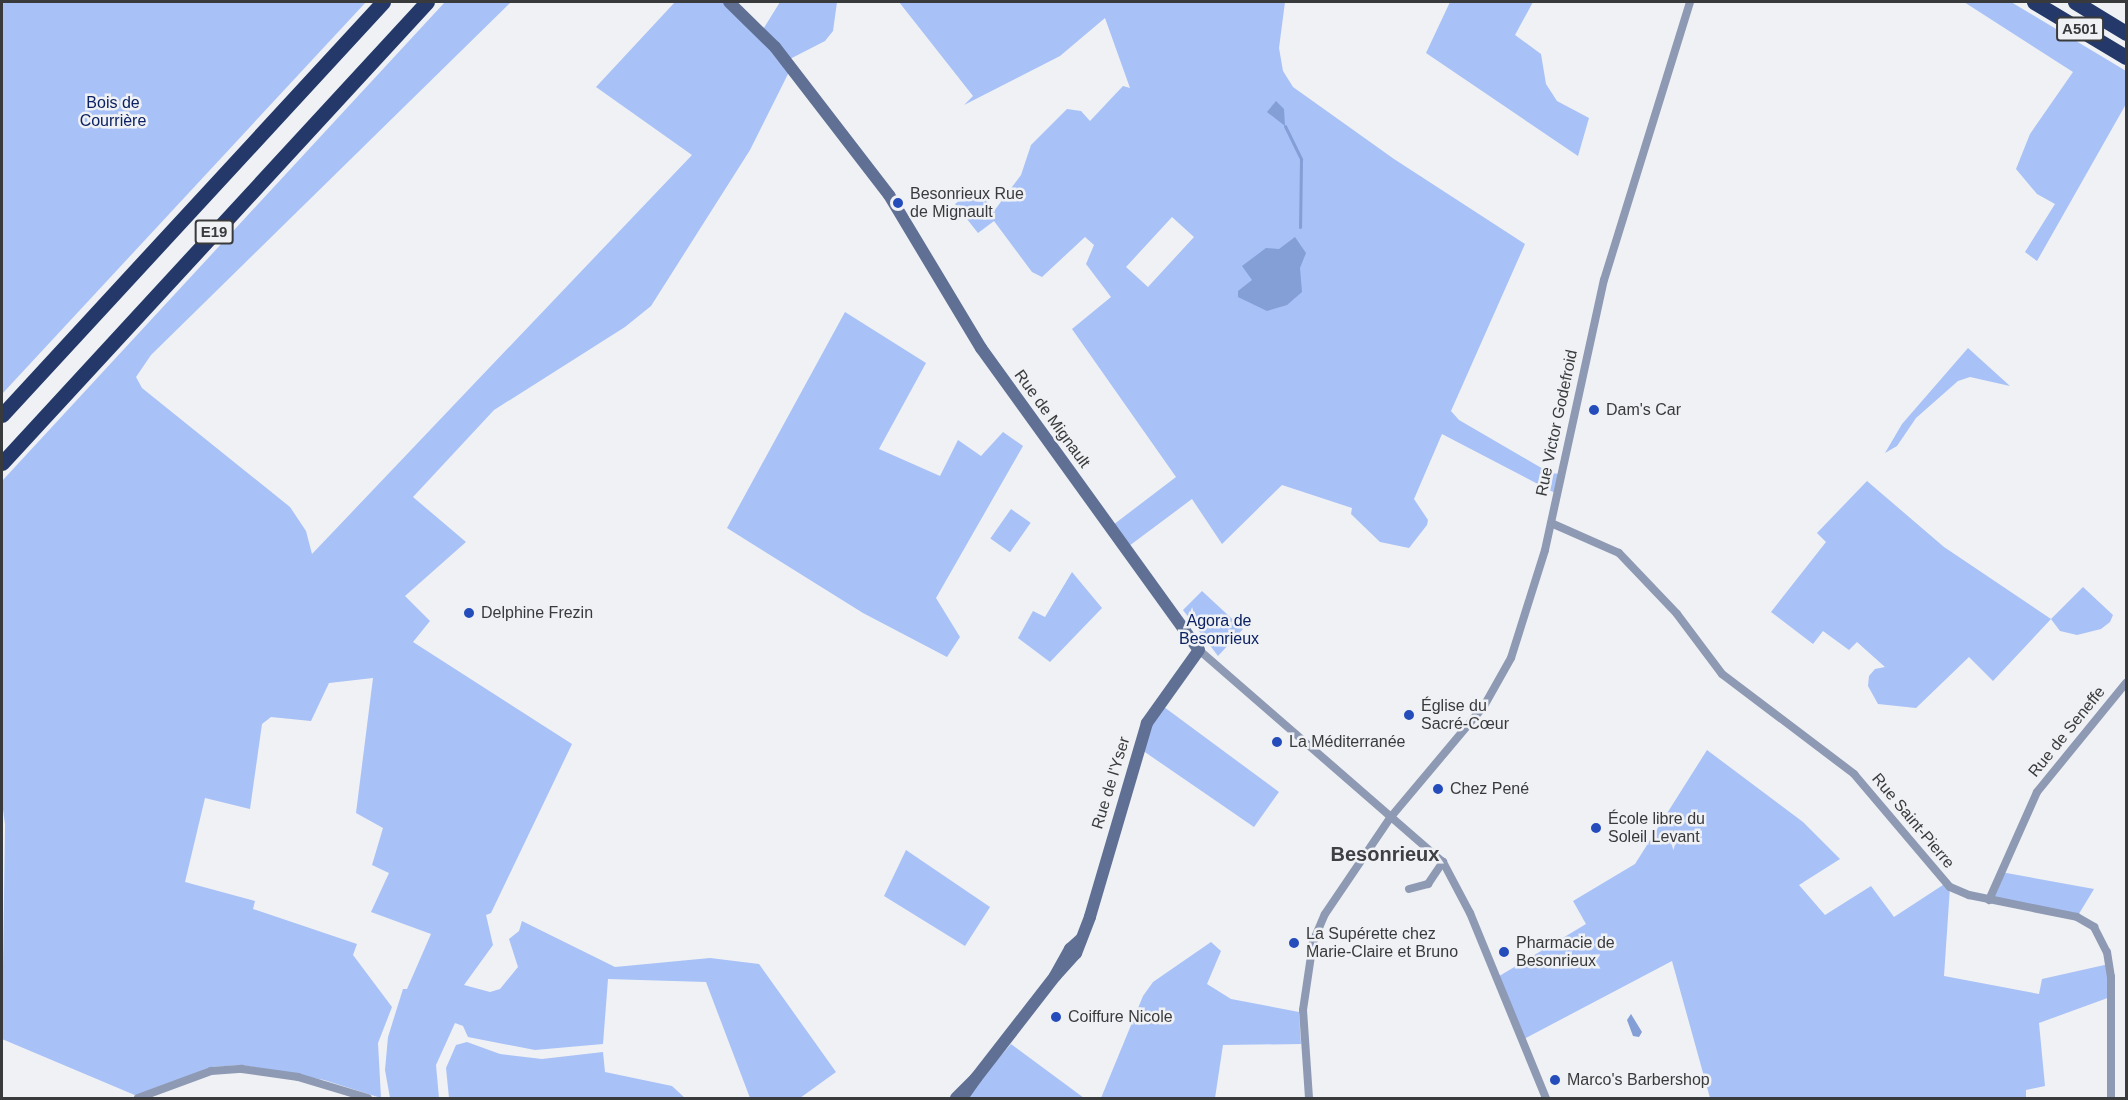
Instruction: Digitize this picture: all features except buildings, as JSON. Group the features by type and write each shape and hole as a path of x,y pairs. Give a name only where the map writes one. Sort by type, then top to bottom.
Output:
{"highway":[{"name":"E19","path":"2,415 382,2"},
{"name":"E19","path":"2,463 427,2"},
{"name":"A501","path":"2034,2 2127,57"},
{"name":"A501","path":"2075,2 2127,33"}],"street":[{"name":"Rue de Mignault","path":"729,2 775,47 889,195 981,348 1199,650 1443,862"},
{"name":"Rue Victor Godefroid","path":"1309,1098 1303,1011 1310,951 1326,914 1390,818 1466,729 1502,678 1522,628 1551,523 1604,280 1690,2"},
{"name":"Rue Saint-Pierre","path":"1551,523 1619,553 1664,598 1722,674 1739,690 1854,774 1950,887 1989,900 2077,917 2099,932 2109,964 2113,996 2110,1098"},
{"name":"Rue de l'Yser","path":"962,1098 1055,976 1070,950 1081,939 1094,905 1147,723 1199,650"},
{"name":"Rue de Seneffe","path":"1989,900 2037,792 2127,683"},
{"path":"1409,889 1428,884 1443,862 1470,914 1546,1098"},
{"path":"138,1098 211,1071 242,1069 298,1077 368,1098"},
{"name":"Rue de l'Yser","path":"956,1098 976,1078"}],"green space":[{"name":"Bois de Courrière","path":"2,2 366,2 2,394"},
{"path":"445,2 511,2 151,355 136,377 142,388 290,507 306,531 312,554 692,155 596,87 675,2 729,2 762,31 780,2 837,2 833,31 825,41 786,61 791,68 750,150 651,306 625,327 494,410 413,497 466,542 405,596 430,621 413,642 572,744 491,913 486,915 493,945 464,985 490,992 500,989 518,967 509,939 519,931 522,921 615,967 710,958 759,964 836,1072 800,1098 750,1098 706,982 608,979 603,1044 535,1050 468,1037 463,1026 455,1023 436,1065 439,1098 390,1098 385,1070 388,1037 403,989 407,989 431,934 371,912 389,873 372,865 383,828 356,813 373,678 329,683 311,721 271,717 262,724 250,809 205,798 185,882 255,901 253,909 357,944 353,955 392,1007 378,1043 381,1098 324,1080 242,1065 211,1067 137,1096 2,1039 5,824 2,802 2,481"},
{"path":"899,2 1285,2 1279,48 1283,71 1293,87 1394,159 1525,244 1451,411 1459,420 1550,473 1561,474 1557,494 1442,434 1414,499 1428,520 1427,525 1409,548 1380,542 1351,514 1352,508 1282,485 1222,544 1192,499 1129,546 1113,525 1176,477 1072,329 1111,297 1086,264 1094,245 1085,237 1042,277 1032,272 994,221 978,233 955,204 976,188 994,211 1021,175 1031,145 1067,109 1081,111 1090,121 1123,86 1130,88 1105,18 1060,56 964,105 973,96","holes":["1172,217 1194,237 1148,287 1126,267"]},
{"path":"1450,2 1533,2 1515,35 1541,54 1546,84 1557,101 1589,118 1578,156 1426,53"},
{"path":"1964,2 2011,2 2126,71 2126,104 2037,261 2025,252 2055,204 2037,194 2016,169 2030,134 2073,72"},
{"path":"845,312 926,363 879,449 940,476 958,440 981,456 1003,432 1023,446 936,598 960,637 947,657 863,613 727,528"},
{"path":"1968,348 2010,386 1970,377 1958,381 1916,418 1897,446 1885,453 1902,424"},
{"path":"1867,481 1944,547 2051,619 1993,681 1969,657 1916,708 1878,704 1868,686 1869,676 1875,669 1885,667 1857,642 1849,650 1823,631 1813,644 1771,612 1826,542 1817,533"},
{"path":"1011,509 1031,523 1010,552 990,538"},
{"path":"1072,572 1102,608 1050,662 1018,638 1033,611 1045,617"},
{"path":"2083,587 2113,615 2110,622 2101,629 2077,635 2060,631 2051,619"},
{"name":"Agora de Besonrieux","path":"1202,591 1243,629 1218,656 1183,610"},
{"path":"1160,704 1279,792 1254,827 1139,748"},
{"path":"1707,750 1803,822 1840,859 1799,885 1825,915 1871,886 1894,917 1946,883 1950,887 1944,976 2039,994 2042,979 2109,964 2113,996 2039,1023 2045,1086 2026,1090 2026,1098 1710,1098 1672,961 1522,1040 1496,978 1586,924 1573,901 1635,864"},
{"path":"906,850 990,907 965,946 884,896"},
{"path":"2001,872 2094,889 2077,917 1989,900"},
{"path":"1211,942 1221,951 1207,984 1231,999 1299,1012 1301,1044 1223,1045 1215,1098 1101,1098 1143,996 1153,982"},
{"path":"467,1042 500,1054 542,1059 603,1052 605,1072 672,1086 685,1098 449,1098 446,1068 456,1045"},
{"path":"1011,1044 1084,1098 964,1098"}],"shaded area":[{"path":"1276,101 1284,109 1285,126 1267,112"},
{"path":"1295,237 1306,253 1300,268 1302,292 1287,305 1267,311 1238,297 1238,291 1252,280 1242,266 1266,248 1279,249"},
{"path":"1631,1014 1642,1032 1639,1037 1633,1036 1627,1020"}],"waterway":[{"path":"1285,126 1301,159 1300,227"}],"place":[{"name":"Besonrieux Rue de Mignault","path":"898,203"},
{"name":"Dam's Car","path":"1594,410"},
{"name":"Delphine Frezin","path":"469,613"},
{"name":"Église du Sacré-Cœur","path":"1409,715"},
{"name":"La Méditerranée","path":"1277,742"},
{"name":"Chez Pené","path":"1438,789"},
{"name":"École libre du Soleil Levant","path":"1596,828"},
{"name":"La Supérette chez Marie-Claire et Bruno","path":"1294,943"},
{"name":"Pharmacie de Besonrieux","path":"1504,952"},
{"name":"Coiffure Nicole","path":"1056,1017"},
{"name":"Marco's Barbershop","path":"1555,1080"}],"district":[{"name":"Besonrieux","path":"1385,854"}]}
